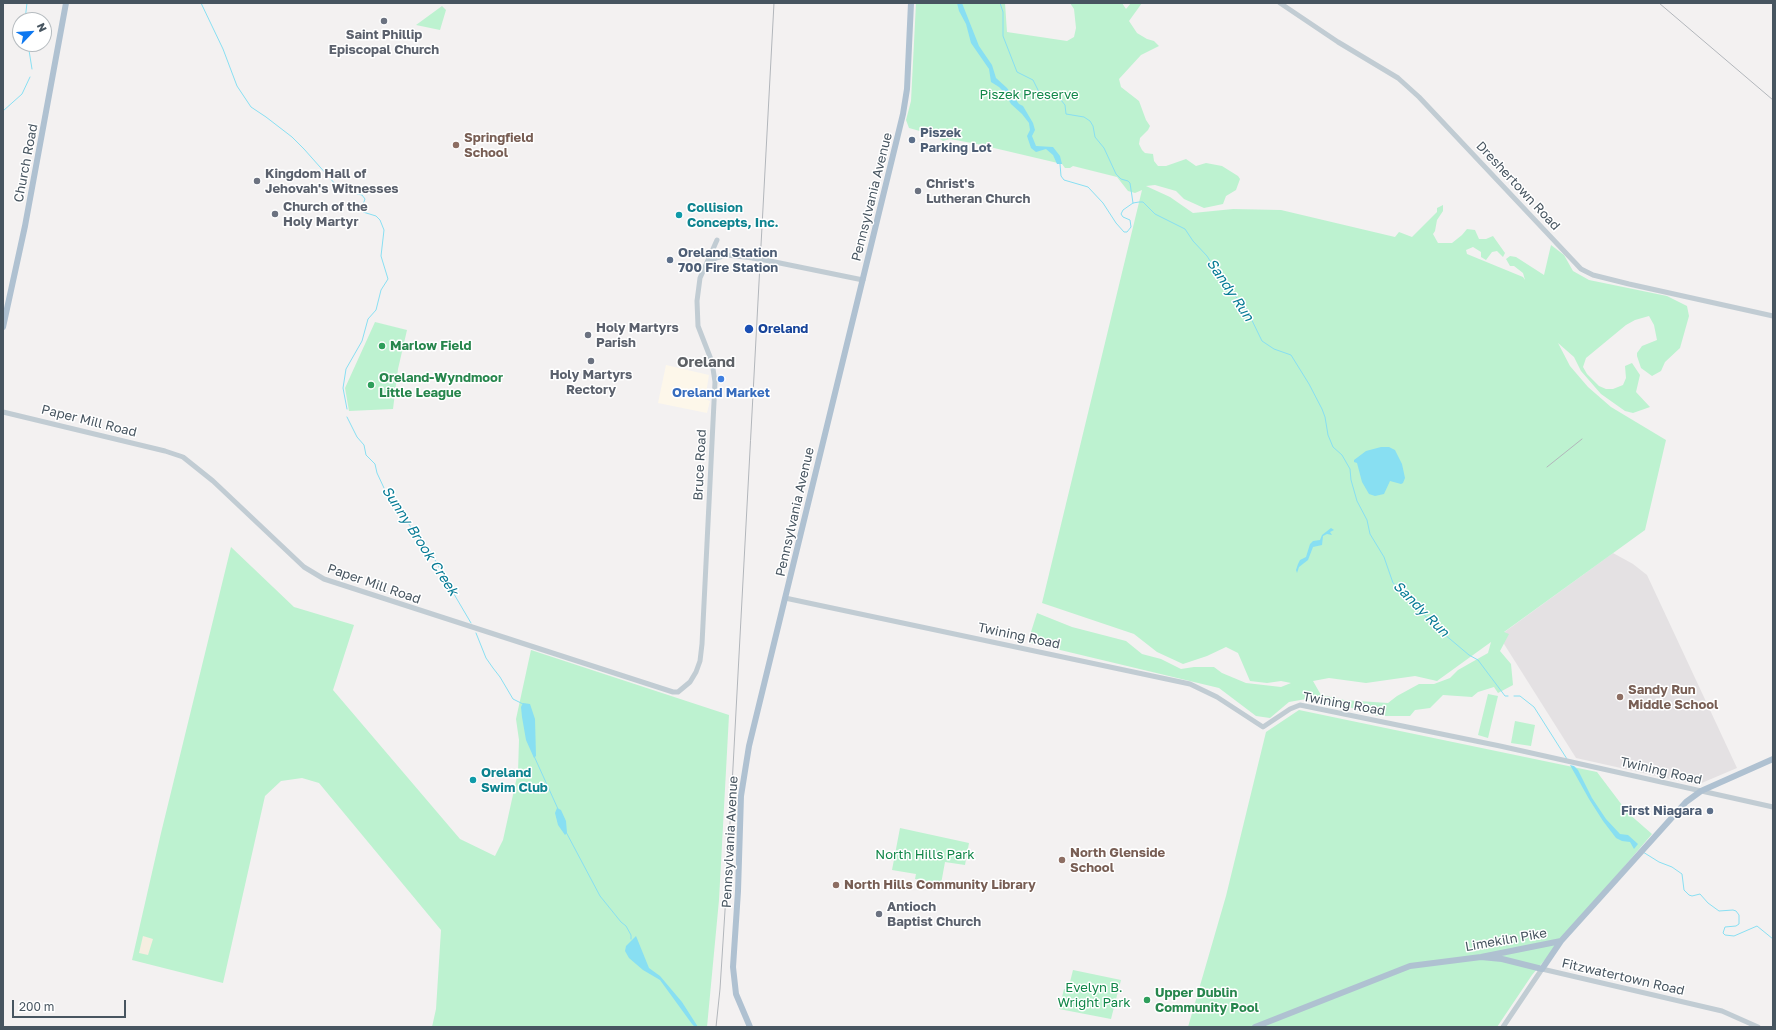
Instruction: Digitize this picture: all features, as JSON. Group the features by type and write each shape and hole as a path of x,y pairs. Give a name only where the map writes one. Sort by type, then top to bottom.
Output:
{"main road":[{"name":"Church Road","path":"3,327 25,226 66,3"},
{"name":"Pennsylvania Avenue","path":"750,1027 736,994 733,967 738,891 741,796 749,746 904,108 907,89 911,3"},
{"name":"Limekiln Pike","path":"1255,1027 1401,969 1423,963 1481,957 1561,941 1686,802 1701,791 1773,759"},
{"path":"1542,970 1561,941"},
{"name":"Fitzwatertown Road","path":"1481,957 1502,959 1542,970"}],"street":[{"name":"Dreshertown Road","path":"1280,3 1338,42 1398,78 1419,97 1581,269 1593,276 1773,316"},
{"name":"Bruce Road","path":"681,691 690,682 697,668 702,644 716,382 712,362 697,319 698,286 717,240"},
{"path":"707,264 716,258 727,255 770,261 863,280"},
{"name":"Paper Mill Road","path":"3,412 165,451 183,457 213,482 304,567 324,579 672,692 681,691"},
{"name":"Twining Road","path":"785,598 1190,684 1217,697 1263,727 1290,709 1300,705 1500,746 1773,807"},
{"path":"1503,1027 1542,970"},
{"name":"Fitzwatertown Road","path":"1542,970 1734,1015 1758,1027"}],"shaded area":[{"path":"666,365 709,375 705,399 710,401 707,413 658,403"},
{"name":"Sandy Run Middle School","path":"1613,553 1633,564 1647,575 1737,768 1697,785 1576,758 1499,636"}],"green space":[{"name":"Piszek Preserve","path":"916,3 1005,3 1007,32 1067,41 1074,37 1076,28 1074,9 1070,3 1122,3 1126,9 1131,3 1142,3 1129,21 1137,33 1154,41 1159,46 1141,55 1119,79 1121,87 1139,101 1146,120 1150,126 1140,138 1139,144 1142,150 1145,153 1153,154 1154,161 1158,166 1166,166 1186,159 1196,166 1206,163 1222,166 1238,176 1240,179 1236,190 1226,196 1223,204 1204,208 1184,199 1176,191 1155,185 1146,186 1170,197 1193,213 1233,209 1281,210 1395,237 1399,232 1412,237 1437,212 1437,208 1443,205 1443,211 1437,220 1433,234 1438,243 1452,243 1467,229 1475,230 1479,239 1486,239 1493,236 1505,253 1503,257 1497,251 1492,252 1486,260 1481,257 1481,252 1473,247 1466,250 1467,254 1523,277 1525,280 1523,273 1514,266 1510,266 1506,259 1510,256 1516,257 1544,275 1551,245 1564,255 1573,271 1589,280 1667,296 1687,306 1689,316 1680,348 1665,362 1661,371 1652,376 1641,368 1637,356 1637,353 1642,346 1657,340 1654,325 1649,316 1635,320 1626,325 1586,358 1583,367 1587,374 1599,386 1606,389 1613,389 1623,385 1626,378 1625,366 1632,363 1640,375 1636,392 1650,407 1633,413 1625,411 1601,394 1581,371 1574,357 1558,343 1570,366 1588,387 1611,407 1666,440 1645,530 1504,632 1509,634 1500,651 1511,664 1513,685 1498,693 1494,687 1478,692 1472,697 1443,695 1430,708 1415,710 1410,716 1378,716 1339,704 1306,699 1289,702 1270,718 1256,716 1219,688 1031,643 1031,632 1037,613 1072,627 1126,641 1142,654 1161,659 1181,669 1194,667 1214,667 1222,673 1246,683 1281,687 1291,683 1281,681 1267,683 1250,681 1238,653 1226,647 1207,656 1183,664 1157,652 1134,634 1042,603 1142,190 1135,193 1128,191 1117,177 1073,166 1070,168 1065,168 1062,164 977,144 950,139 943,141 934,135 909,128 906,120 911,101","holes":["1491,642 1488,653 1458,670 1450,678 1434,684 1419,684 1397,696 1388,703 1344,700 1321,695 1313,681 1329,678 1366,683 1415,676 1437,681"]},
{"path":"442,6 446,10 440,30 416,25"},
{"name":"Marlow Field","path":"375,322 407,330 398,369 393,409 349,411 345,388"},
{"path":"231,547 294,607 354,625 333,690 460,839 495,856 503,840 518,772 519,740 516,719 531,650 729,715 719,900 707,1027 432,1027 436,1009 441,930 319,783 302,778 281,781 265,796 223,983 132,960 161,833"},
{"path":"1488,694 1498,696 1488,738 1478,735"},
{"path":"1299,710 1597,772 1628,813 1652,834 1532,975 1497,1027 1188,1027 1226,896 1266,732"},
{"path":"1515,721 1535,725 1531,746 1511,743"},
{"name":"North Hills Park","path":"900,828 969,843 965,865 945,862 941,884 915,879 916,874 892,870"},
{"name":"Evelyn B. Wright Park","path":"1073,970 1121,980 1111,1019 1059,1009 1064,989 1068,990"}],"sand":[{"path":"143,936 153,939 148,955 139,953"}],"water":[{"path":"957,3 962,3 979,46 992,65 996,78 1007,88 1019,104 1023,106 1033,123 1035,130 1032,136 1036,146 1053,147 1060,156 1062,164 1057,164 1053,155 1046,149 1036,152 1031,148 1027,136 1030,130 1029,123 1011,104 1004,92 991,82 989,69 971,43 966,24 959,11"},
{"path":"1381,447 1389,447 1395,450 1402,464 1405,478 1401,484 1390,481 1384,494 1375,496 1369,494 1362,482 1357,463 1354,462 1354,460 1366,451"},
{"path":"1331,528 1334,530 1330,532 1332,535 1327,534 1323,536 1322,545 1313,547 1308,560 1299,567 1297,573 1296,570 1298,564 1300,560 1306,557 1310,544 1313,541 1320,540 1322,535"},
{"path":"523,703 530,704 535,719 536,756 534,758 526,740 521,707"},
{"path":"1570,765 1574,766 1578,770 1592,798 1606,819 1620,834 1628,835 1638,844 1634,849 1630,842 1622,841 1616,838 1603,821"},
{"path":"557,808 561,810 566,821 567,833 565,835 558,825 555,813"},
{"path":"636,936 649,968 660,976 682,1002 698,1027 695,1027 692,1024 660,980 643,970 629,958 625,951 626,946"}],"waterway":[{"path":"26,12 27,3"},
{"name":"Sunny Brook Creek","path":"201,3 223,49 237,86 251,107 292,137 336,185 346,191 362,195 365,199 362,207 363,212 376,216 380,220 384,230 381,256 388,279 381,290 376,310 368,319 362,341 346,369 343,388 347,409"},
{"path":"1000,3 1003,12 1003,36 1017,72 1033,80 1040,94 1052,96 1061,100 1065,105 1066,114 1084,117 1090,121 1093,126 1095,137 1104,148 1116,174 1121,179 1130,183 1133,203"},
{"path":"29,52 32,69"},
{"path":"3,111 22,94 30,77"},
{"name":"Sandy Run","path":"1060,164 1061,176 1064,180 1088,187 1103,203 1116,223 1124,232 1127,232 1131,227 1130,220 1123,217 1121,214 1123,210 1133,203 1139,202 1143,202 1155,214 1185,229 1193,241 1207,256 1227,288 1245,306 1262,341 1274,349 1291,355 1309,384 1322,409 1328,435 1333,447 1342,455 1350,469 1351,480 1357,501 1367,520 1370,534 1384,557 1393,583 1408,595 1431,623 1469,655 1478,660 1505,696 1508,696"},
{"name":"Sunny Brook Creek","path":"347,417 357,437 364,445 366,455 375,464 377,473 384,488 413,530 429,549 471,623"},
{"name":"Sunny Brook Creek","path":"476,633 486,658 500,677 513,699 523,704"},
{"name":"Sandy Run","path":"1514,696 1520,696 1534,707 1567,759"},
{"name":"Sunny Brook Creek","path":"534,756 558,809"},
{"name":"Sunny Brook Creek","path":"566,832 600,896 626,926 631,935 631,939"},
{"name":"Sandy Run","path":"1643,852 1682,874 1684,890 1689,895 1692,896 1700,894 1708,903 1719,911 1736,911 1739,915 1739,924 1736,926 1725,927 1723,933 1725,935 1734,936 1757,926 1773,939"}],"railway":[{"path":"716,1027 727,879 774,3"},
{"path":"1659,3 1773,100"},
{"path":"1547,467 1582,439"}],"place":[{"name":"Saint Phillip Episcopal Church","path":"384,21"},
{"name":"Piszek Parking Lot","path":"912,140"},
{"name":"Springfield School","path":"456,145"},
{"name":"Kingdom Hall of Jehovah's Witnesses","path":"257,181"},
{"name":"Christ's Lutheran Church","path":"918,191"},
{"name":"Church of the Holy Martyr","path":"275,214"},
{"name":"Collision Concepts, Inc.","path":"679,215"},
{"name":"Oreland Station 700 Fire Station","path":"670,260"},
{"name":"Oreland","path":"749,329"},
{"name":"Holy Martyrs Parish","path":"588,335"},
{"name":"Marlow Field","path":"382,346"},
{"name":"Holy Martyrs Rectory","path":"591,361"},
{"name":"Oreland Market","path":"721,379"},
{"name":"Oreland-Wyndmoor Little League","path":"371,385"},
{"name":"Sandy Run Middle School","path":"1620,697"},
{"name":"Oreland Swim Club","path":"473,780"},
{"name":"First Niagara","path":"1710,811"},
{"name":"North Glenside School","path":"1062,860"},
{"name":"North Hills Community Library","path":"836,885"},
{"name":"Antioch Baptist Church","path":"879,914"},
{"name":"Upper Dublin Community Pool","path":"1147,1000"}],"district":[{"name":"Oreland","path":"706,362"}]}
